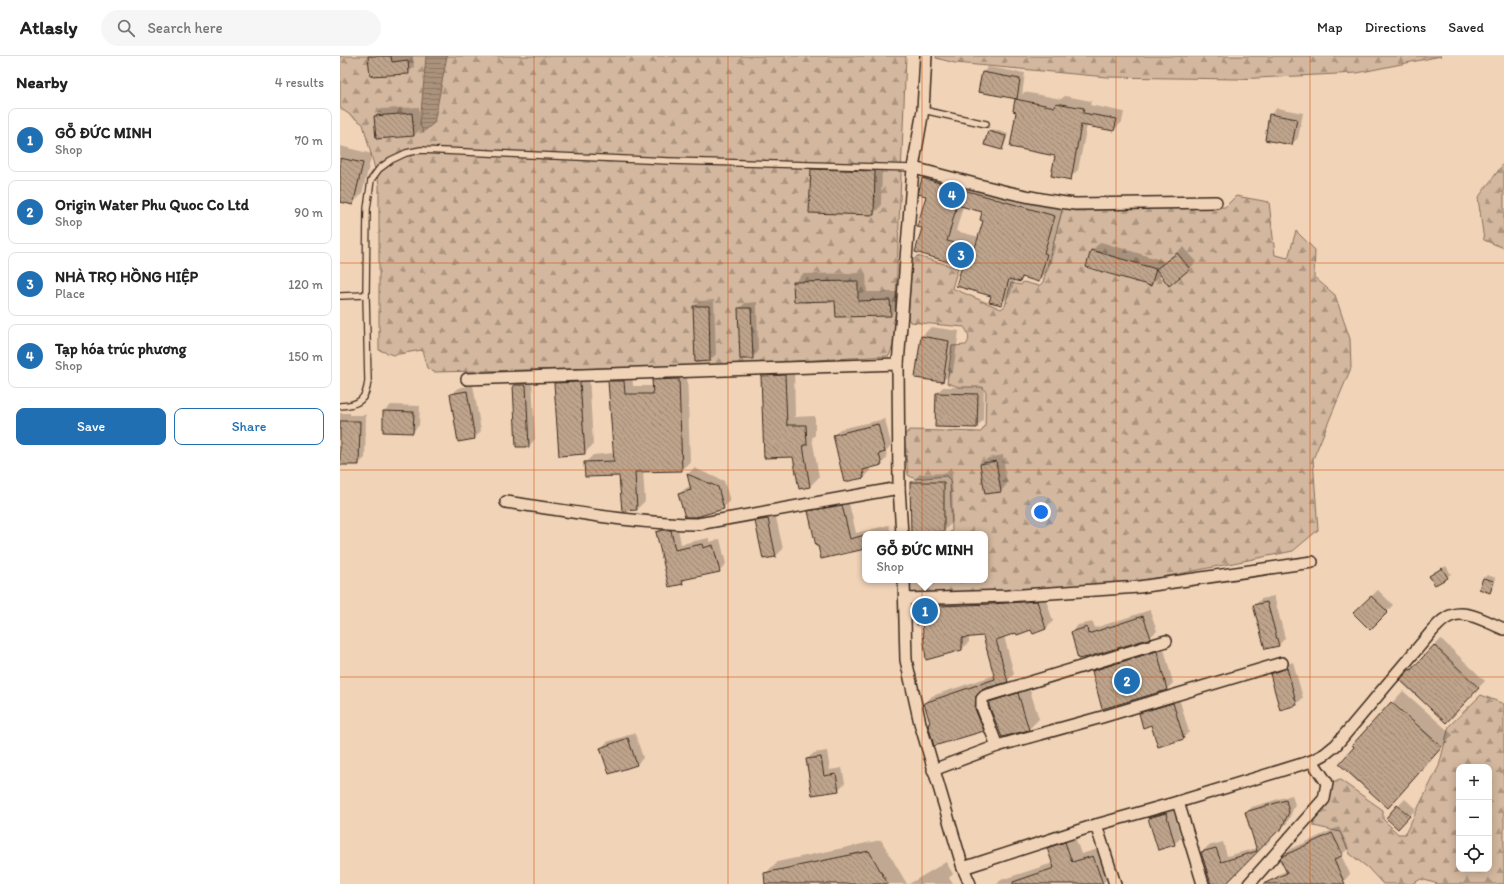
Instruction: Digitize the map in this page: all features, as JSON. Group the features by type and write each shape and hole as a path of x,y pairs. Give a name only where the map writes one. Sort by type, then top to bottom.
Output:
{"street":[{"path":"902,531 899,488 898,364 913,168 922,110 926,56"},
{"path":"913,168 1026,196 1075,204 1216,202"},
{"path":"467,379 898,364"},
{"path":"506,502 644,522 698,524 899,488"},
{"path":"905,599 1008,596 1139,587 1312,562"},
{"path":"904,583 906,660 920,723 933,770 963,868 970,884"},
{"path":"963,868 1096,825 1178,802 1312,761 1325,754 1336,745 1433,630 1445,618 1458,613 1470,615 1504,629"},
{"path":"997,746 982,707 982,699 985,696 1166,641"},
{"path":"933,770 997,746 1282,664"},
{"path":"1249,884 1324,799 1327,783 1312,761"},
{"path":"1178,802 1203,884"},
{"path":"1096,825 1115,884"}],"lane":[{"path":"922,110 986,124"},
{"path":"340,406 353,406 361,400 367,392 367,209 371,180 379,169 391,160 406,153 420,150 669,161 913,168"},
{"path":"340,296 366,295"}],"green space":[{"path":"340,56 906,56 894,343 889,356 706,366 434,372 427,368 422,350 393,355 379,350 379,184 363,124 340,108"},
{"path":"936,56 1441,56 1357,73 1237,79 1107,77 955,63 936,58"},
{"path":"1504,163 1504,248 1484,240 1478,198"},
{"path":"1236,196 1269,202 1275,255 1288,258 1296,231 1315,250 1314,277 1335,295 1350,339 1351,368 1313,459 1318,530 1293,551 1139,582 1008,593 911,596 908,591 908,583 988,583 988,531 951,531 950,480 946,476 915,479 908,475 904,436 909,430 981,432 985,426 986,392 982,387 959,387 947,383 952,346 966,345 968,343 968,333 964,327 910,322 908,318 912,262 917,256 958,268 952,288 1001,309 1005,306 1011,283 1021,285 1023,282 1039,286 1043,282 1063,207 1075,211 1225,207"},
{"path":"1481,695 1504,704 1504,884 1438,884 1421,879 1412,884 1383,884 1367,867 1350,854 1340,832 1314,826 1313,819 1331,782 1340,780 1383,810 1383,819 1398,834 1405,834 1439,766 1449,726"}],"shaded area":[{"path":"426,56 447,56 434,123 423,132 420,124"}],"building":[{"path":"368,56 391,56 392,62 408,60 409,74 370,76"},
{"path":"982,72 1020,79 1017,99 978,92"},
{"path":"1015,99 1055,107 1056,103 1084,108 1083,113 1117,119 1114,131 1081,125 1071,180 1051,176 1055,156 1010,147 1016,112 1013,111"},
{"path":"412,113 414,136 376,139 374,116"},
{"path":"1269,114 1297,119 1292,145 1265,140"},
{"path":"988,131 1006,136 1002,150 984,145"},
{"path":"340,158 363,163 353,205 340,202"},
{"path":"811,169 875,171 874,215 809,213"},
{"path":"922,178 1055,216 1044,253 1047,254 1039,282 1022,277 1020,282 1009,279 1002,305 989,302 991,296 956,286 962,266 915,252 922,228 917,227 926,196 918,194","holes":["957,205 982,212 980,220 983,221 975,248 947,241"]},
{"path":"1091,250 1156,269 1151,286 1086,267"},
{"path":"1177,253 1190,269 1169,286 1156,269"},
{"path":"858,281 858,301 890,300 891,316 836,317 835,301 794,302 793,282"},
{"path":"693,306 709,306 710,361 695,362"},
{"path":"738,308 751,308 753,359 740,359"},
{"path":"921,336 949,341 943,382 915,378"},
{"path":"785,375 787,425 806,425 807,445 803,445 810,487 799,489 793,457 764,458 761,376"},
{"path":"679,379 682,471 635,472 637,510 622,511 619,476 585,477 584,462 614,461 608,381 624,381 625,394 653,394 652,380"},
{"path":"580,382 585,454 559,456 554,383"},
{"path":"513,385 526,385 529,447 516,447"},
{"path":"467,391 475,439 458,442 450,394"},
{"path":"936,393 978,394 977,428 935,427"},
{"path":"383,411 414,412 413,433 383,432"},
{"path":"340,421 360,421 359,465 340,465"},
{"path":"878,424 885,452 879,454 882,465 863,470 864,478 844,482 833,435"},
{"path":"996,461 1001,492 985,494 980,464"},
{"path":"687,474 718,487 724,509 696,517 685,517 678,494 691,490"},
{"path":"910,482 944,482 944,531 911,531"},
{"path":"842,505 850,539 862,536 862,550 821,559 818,546 816,546 808,511"},
{"path":"768,519 776,557 763,559 755,521"},
{"path":"671,530 675,550 702,544 703,548 713,545 720,572 682,580 683,584 669,587 656,532"},
{"path":"1442,568 1448,578 1435,585 1429,576"},
{"path":"1483,578 1494,581 1490,593 1479,589"},
{"path":"1371,596 1388,612 1370,630 1353,613"},
{"path":"1037,601 1046,629 1033,634 1031,630 1017,635 1016,633 996,640 1008,682 983,689 976,696 975,709 984,731 934,746 928,724 930,723 924,703 995,679 983,636 962,638 962,650 926,660 922,624 917,625 915,607"},
{"path":"1267,602 1279,646 1265,649 1253,605"},
{"path":"1143,616 1151,638 1078,659 1071,632 1087,627 1088,634"},
{"path":"1434,645 1479,688 1446,723 1400,680"},
{"path":"1157,651 1167,690 1102,709 1092,671"},
{"path":"1287,668 1297,705 1280,710 1270,674"},
{"path":"1018,693 1029,730 1002,737 989,706 989,702"},
{"path":"1391,702 1442,747 1388,808 1339,764 1354,747 1352,745"},
{"path":"1173,703 1184,739 1158,747 1151,725 1143,728 1139,713"},
{"path":"628,738 637,765 609,774 600,748"},
{"path":"821,757 824,776 836,774 839,791 812,795 806,759"},
{"path":"1286,800 1289,812 1281,830 1278,831 1226,884 1211,884 1201,852 1216,848 1221,862 1257,851 1245,812"},
{"path":"1397,805 1410,816 1398,829 1386,818"},
{"path":"1166,813 1175,845 1158,850 1148,818"},
{"path":"1332,833 1343,855 1334,860 1345,884 1263,884 1287,873 1280,859 1283,856"},
{"path":"1065,842 1072,862 1093,856 1103,884 1013,884 1013,882 1054,868 1047,848"},
{"path":"869,851 888,884 765,884 764,873"}],"place":[{"name":"Tạp hóa trúc phương","path":"952,195"},
{"name":"NHÀ TRỌ HỒNG HIỆP","path":"961,255"},
{"name":"GỖ ĐỨC MINH","path":"925,611"},
{"name":"Origin Water Phu Quoc Co Ltd","path":"1127,681"}]}
